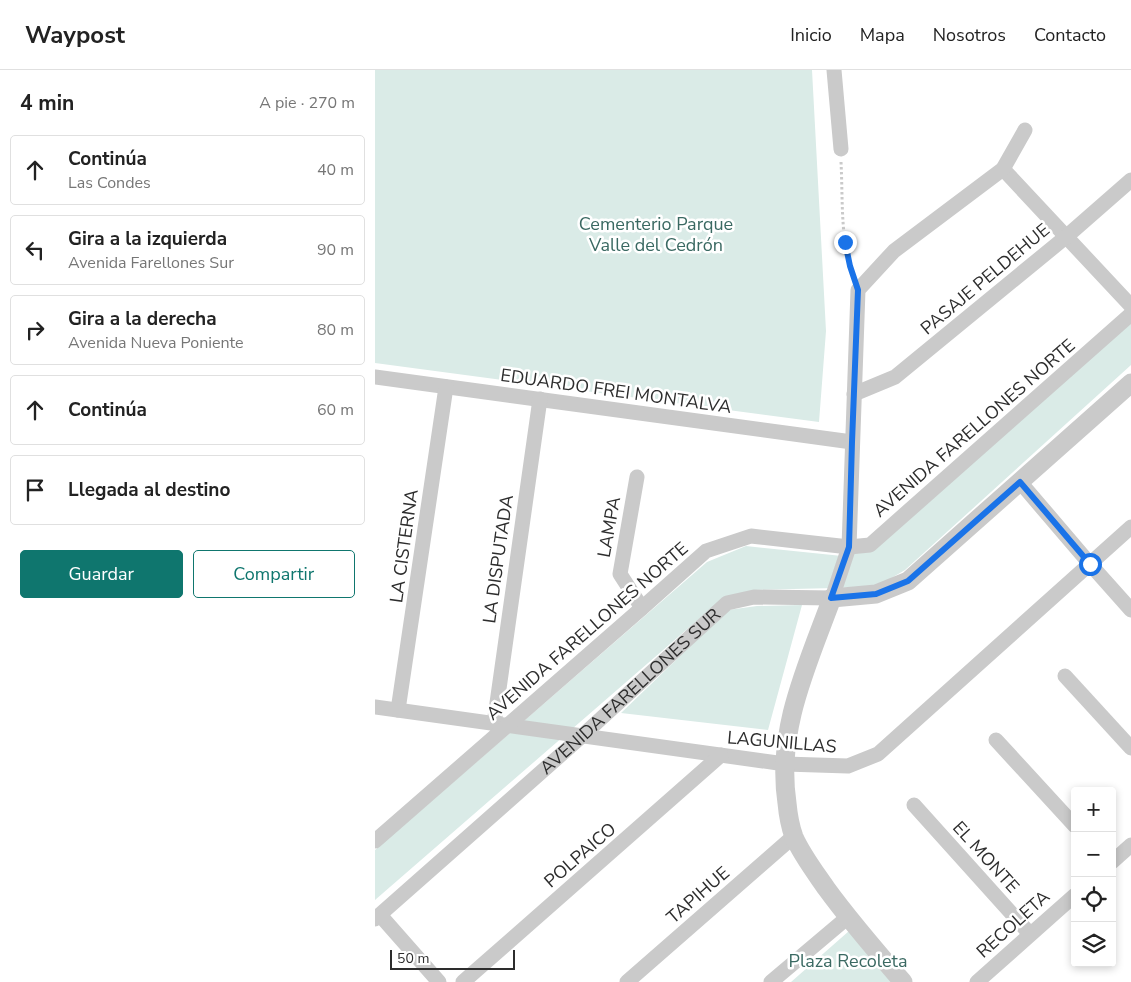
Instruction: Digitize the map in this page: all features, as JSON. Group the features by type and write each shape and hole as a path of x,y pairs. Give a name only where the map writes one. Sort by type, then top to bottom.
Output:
{"street":[{"path":"834,70 841,149"},
{"path":"903,982 847,917 811,866 794,836 789,820 785,789 786,742 791,713 799,688 849,547 858,290 894,251 1003,169 1025,130"},
{"path":"1003,169 1131,306"},
{"name":"PASAJE PELDEHUE","path":"854,394 895,377 1067,236 1131,180"},
{"name":"AVENIDA FARELLONES NORTE","path":"375,841 500,725 642,608 706,551 751,536 849,547 870,545 1131,314"},
{"name":"EDUARDO FREI MONTALVA","path":"375,376 852,442"},
{"name":"AVENIDA FARELLONES SUR","path":"377,917 582,736 727,603 754,597 831,598 876,594 908,581 1131,383"},
{"name":"LA CISTERNA","path":"398,710 447,386"},
{"name":"LA DISPUTADA","path":"500,725 540,399"},
{"name":"LAMPA","path":"637,476 620,574 642,608"},
{"path":"1020,482 1131,610"},
{"name":"LAGUNILLAS","path":"375,707 785,764 848,766 878,754 1131,528"},
{"path":"1065,676 1131,748"},
{"path":"996,740 1071,822"},
{"name":"POLPAICO","path":"463,982 721,755"},
{"name":"EL MONTE","path":"914,805 1030,934"},
{"name":"TAPIHUE","path":"627,982 794,836"},
{"path":"1116,858 1131,845"},
{"name":"RECOLETA","path":"977,982 1071,898"},
{"path":"377,917 439,982"},
{"path":"771,982 847,917"}],"path":[{"path":"841,149 845,242 858,290"}],"green space":[{"name":"Cementerio Parque Valle del Cedrón","path":"375,70 812,70 826,331 819,422 375,363"},
{"path":"1131,320 1131,365 905,570 876,587 754,590 723,598 375,900 375,850 707,562 746,546 842,556 872,549"},
{"path":"802,605 768,730 621,713 728,610 757,606"},
{"name":"Plaza Recoleta","path":"849,931 894,982 791,982"}],"route":[{"path":"845,242 858,290 849,547 831,598 876,594 908,581 1020,482 1090,564"}]}
